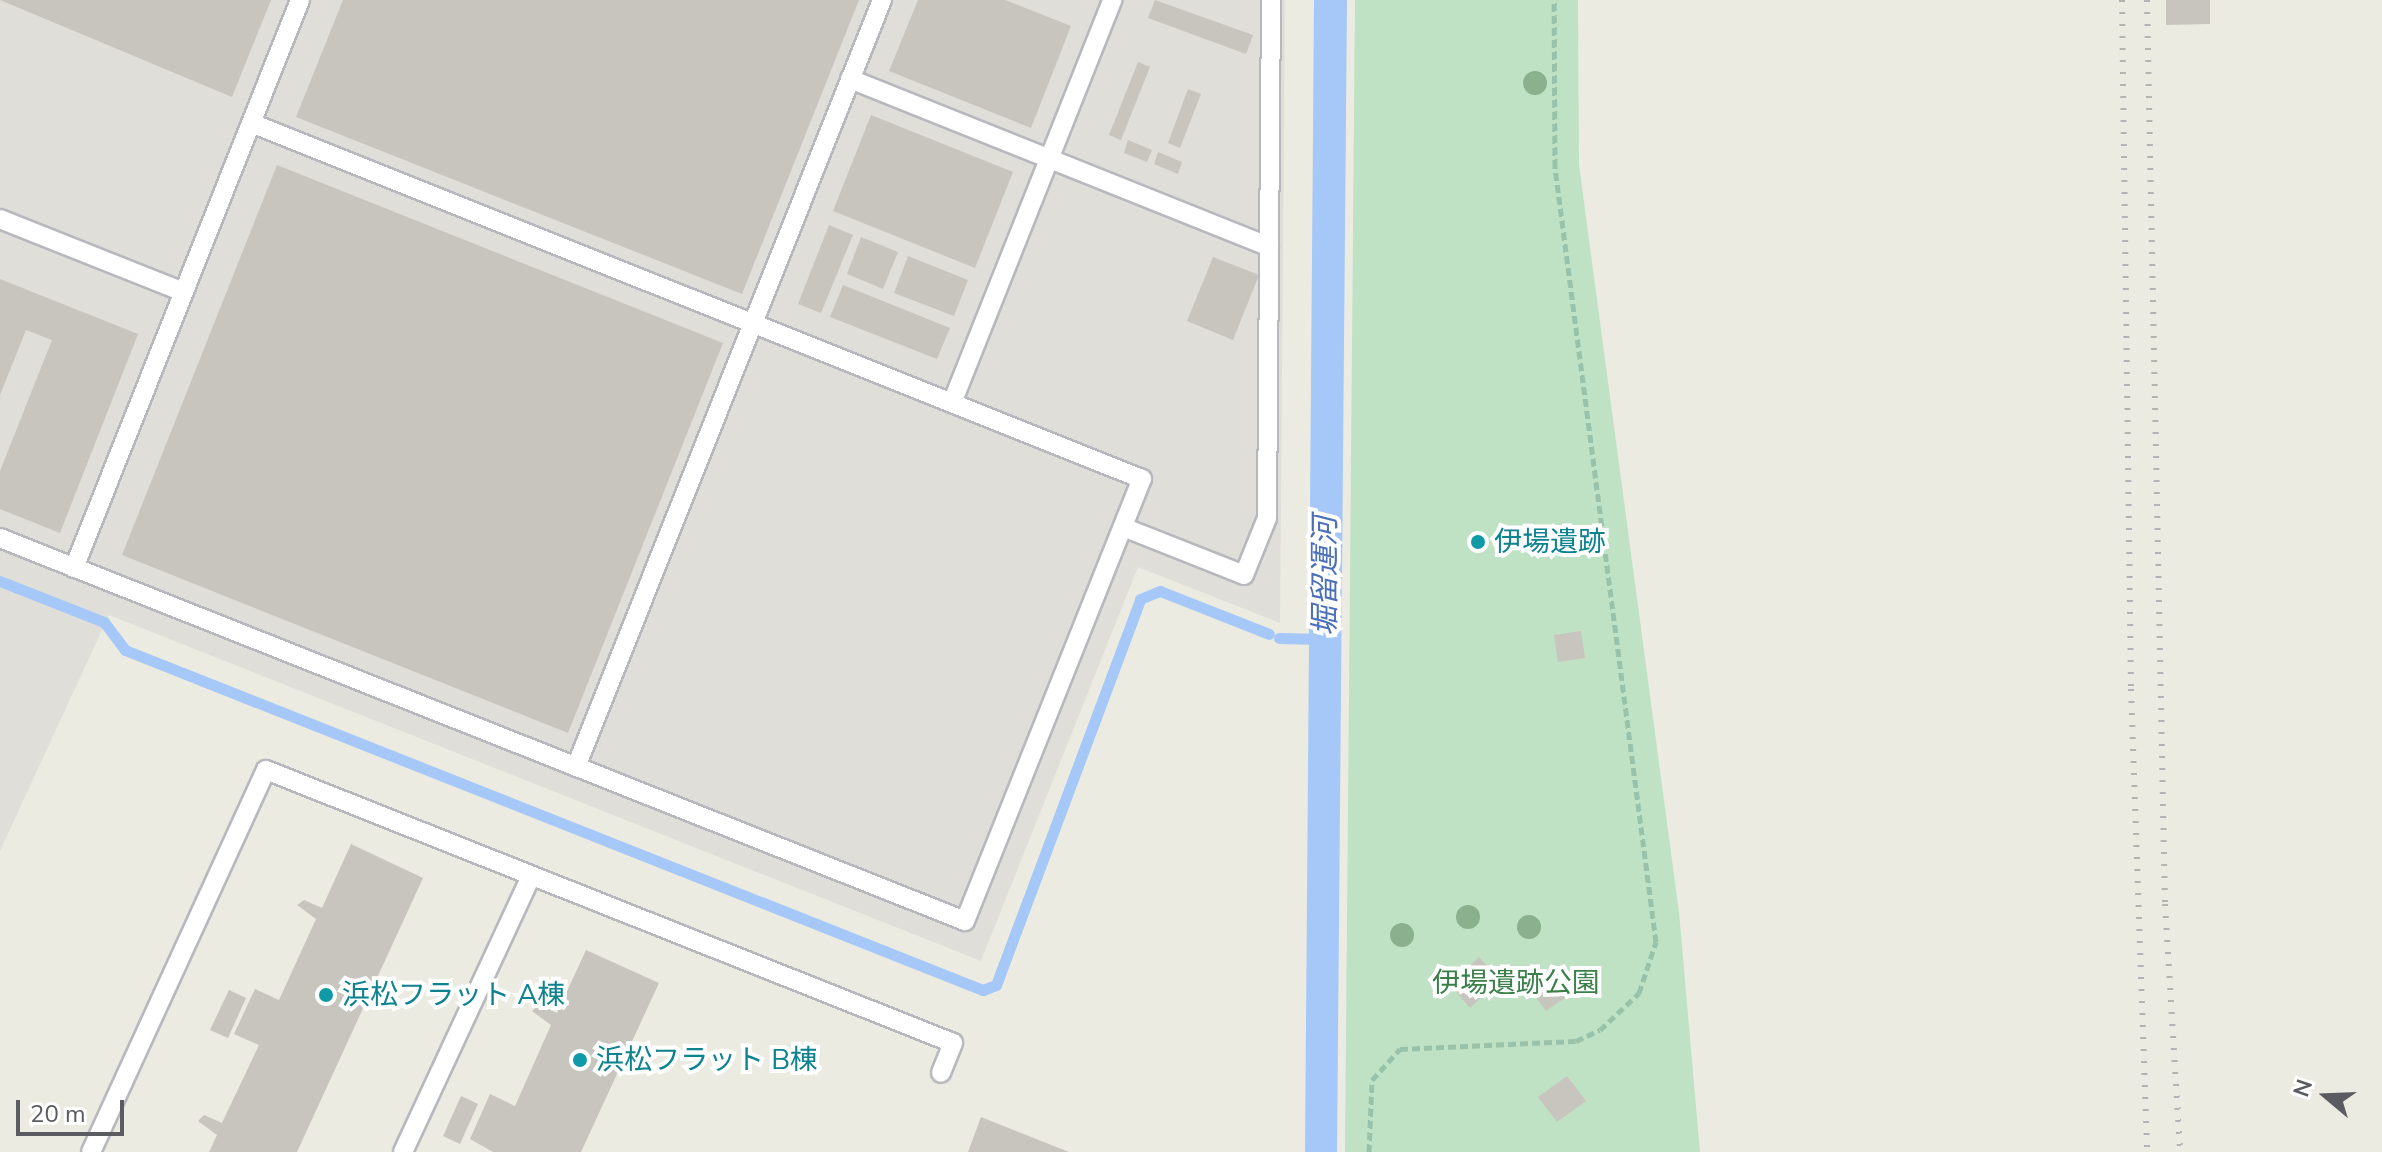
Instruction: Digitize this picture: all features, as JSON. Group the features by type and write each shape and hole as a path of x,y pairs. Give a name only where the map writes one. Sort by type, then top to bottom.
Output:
{"lane":[{"path":"74,568 300,0"},
{"path":"576,767 882,0"},
{"path":"952,403 1112,0"},
{"path":"1123,527 1244,575 1267,518 1267,1"},
{"path":"850,79 1269,247"},
{"path":"0,538 965,921 1142,479 251,123"},
{"path":"0,219 183,292"},
{"path":"91,1152 266,770 953,1043 941,1073"},
{"path":"403,1152 531,876"}],"path":[{"path":"1369,1152 1372,1080 1392,1056 1421,1044 1549,1045 1600,1030 1639,993 1656,942 1555,167 1554,0"}],"shaded area":[{"path":"0,0 1285,0 1280,623 1138,567 981,961 109,615 0,851"}],"green space":[{"name":"伊場遺跡公園","path":"1355,0 1578,0 1579,165 1679,912 1700,1152 1345,1152"}],"water":[{"name":"堀留運河","path":"1314,0 1347,0 1337,1152 1305,1152"}],"building":[{"path":"0,0 271,0 232,97"},
{"path":"343,0 859,0 742,294 296,117"},
{"path":"918,0 1005,0 1071,26 1031,128 889,71"},
{"path":"1155,0 1253,35 1246,54 1148,18"},
{"path":"2166,0 2210,0 2210,24 2166,25"},
{"path":"1138,62 1150,67 1121,140 1109,135"},
{"path":"1188,89 1201,94 1180,148 1168,143"},
{"path":"871,115 1013,172 975,268 833,211"},
{"path":"1128,140 1152,150 1147,162 1124,153"},
{"path":"1158,152 1182,162 1178,174 1154,164"},
{"path":"277,165 723,343 568,733 122,555"},
{"path":"829,225 853,235 821,313 798,304"},
{"path":"861,237 898,252 883,289 847,274"},
{"path":"908,256 968,280 954,316 894,293"},
{"path":"1213,257 1259,275 1233,340 1187,321"},
{"path":"0,279 138,334 60,533 0,509 0,471 52,340 26,330 0,395"},
{"path":"843,285 950,328 937,359 830,317"},
{"path":"1581,631 1585,658 1558,662 1554,635"},
{"name":"浜松フラット A棟","path":"351,844 423,878 297,1152 209,1152 217,1135 198,1121 204,1115 222,1123 259,1045 234,1034 255,989 279,1000 316,919 297,905 304,900 322,908"},
{"name":"浜松フラット B棟","path":"586,950 659,983 581,1152 493,1152 470,1139 490,1094 515,1106 551,1025 532,1011 539,1005 557,1013"},
{"path":"1479,957 1500,981 1470,1008 1450,985"},
{"path":"1556,970 1572,993 1546,1011 1530,989"},
{"path":"229,990 246,998 228,1038 210,1030"},
{"path":"1567,1076 1586,1101 1557,1122 1538,1097"},
{"path":"461,1096 478,1104 460,1144 443,1136"},
{"path":"981,1117 1069,1152 968,1152"}],"waterway":[{"path":"0,581 104,622 125,650 983,990 996,985 1140,599 1160,591 1269,634"},
{"name":"堀留運河","path":"1279,638 1323,639"}],"railway":[{"path":"2122,0 2131,689 2147,1152"},
{"path":"2147,0 2165,904 2180,1152"}],"place":[{"name":"伊場遺跡","path":"1478,542"},
{"name":"浜松フラット A棟","path":"326,995"},
{"name":"浜松フラット B棟","path":"580,1060"}]}
